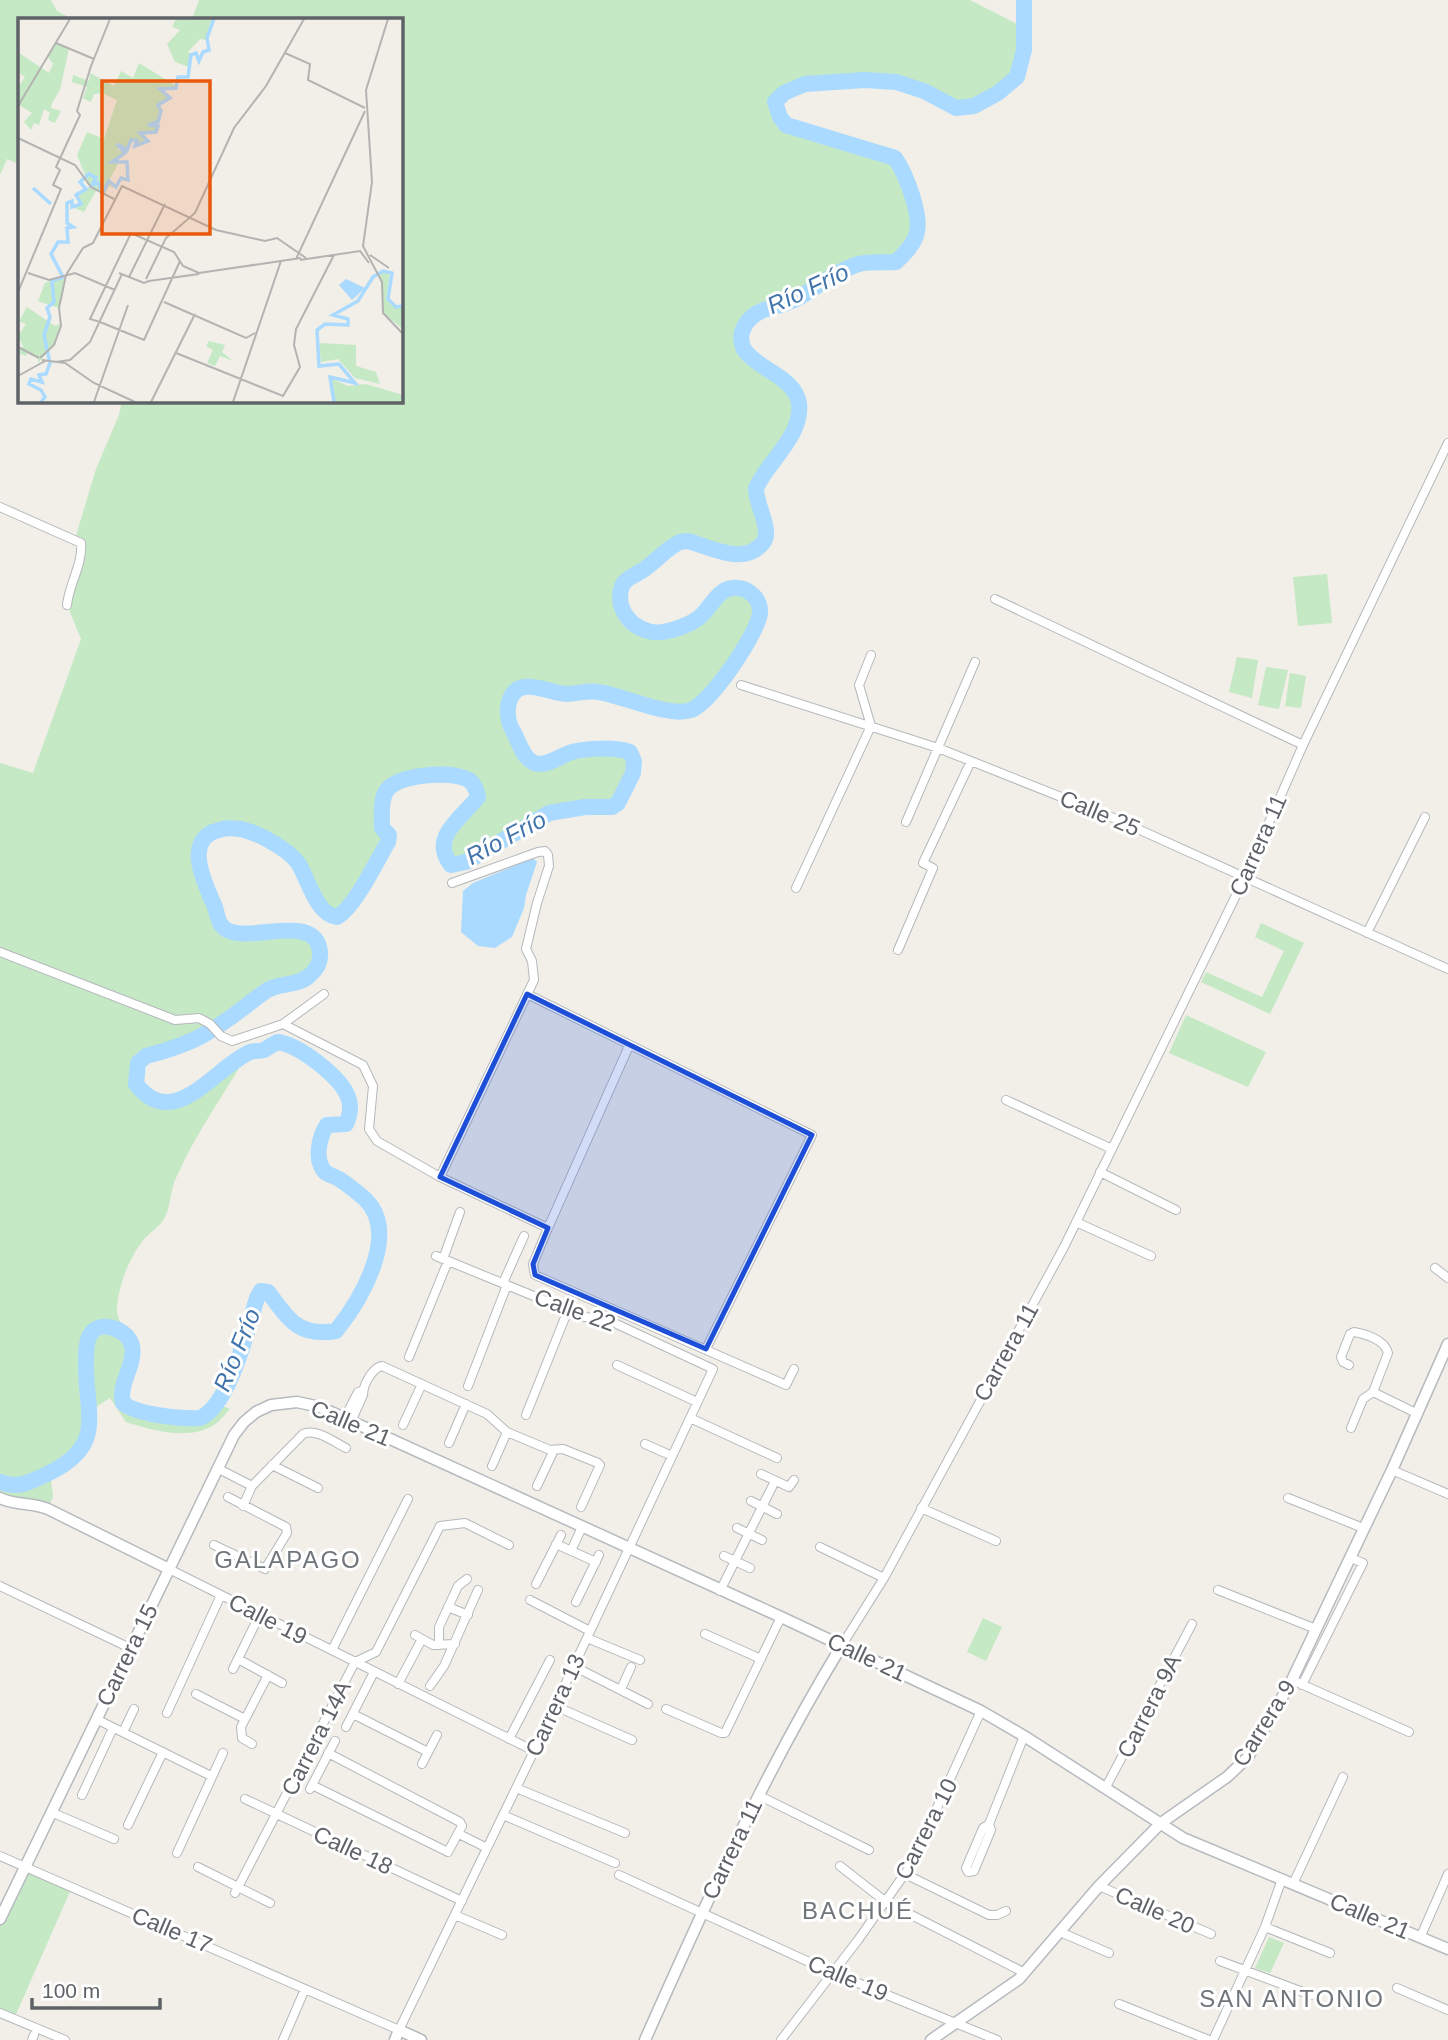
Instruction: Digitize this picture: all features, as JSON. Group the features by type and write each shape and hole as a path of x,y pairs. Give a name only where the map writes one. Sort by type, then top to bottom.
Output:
{"street":[{"name":"Carrera 11","path":"645,2040 701,1913 758,1795 803,1712 884,1578 1076,1222 1245,877 1303,745 1448,443"},
{"path":"0,507 81,543 82,551 67,605"},
{"path":"995,598 1303,745"},
{"path":"796,888 871,726 859,685 871,655"},
{"path":"906,822 975,662"},
{"name":"Calle 25","path":"741,685 938,748 1109,816 1448,969"},
{"path":"898,950 933,868 923,863 971,761"},
{"path":"1367,933 1425,817"},
{"path":"440,1177 534,980 532,961 526,949 549,866 548,855 545,851 538,852 452,883"},
{"path":"0,952 175,1020 199,1018 210,1024 221,1037 232,1041 284,1024 324,993"},
{"path":"527,994 812,1135 706,1349"},
{"path":"284,1024 363,1065 373,1086 369,1129 376,1141 440,1177 548,1228"},
{"path":"629,1046 533,1264 535,1275 696,1348 706,1349 786,1385 794,1369"},
{"path":"1006,1100 1112,1149"},
{"path":"1100,1172 1176,1210"},
{"path":"409,1357 460,1212"},
{"path":"1076,1222 1151,1256"},
{"path":"468,1386 524,1236"},
{"name":"Calle 22","path":"442,1258 585,1317 608,1320 713,1369"},
{"path":"1435,1268 1448,1278"},
{"path":"526,1415 568,1310"},
{"path":"1349,1365 1343,1362 1341,1357 1354,1332 1383,1343 1387,1348 1388,1353 1373,1392 1363,1399 1351,1428"},
{"name":"Carrera 9","path":"931,2040 1026,1973 1099,1886 1161,1823 1227,1777 1248,1757 1297,1683 1316,1629 1418,1414 1448,1344"},
{"path":"617,1365 697,1402"},
{"path":"348,1420 358,1392 362,1391 377,1366 382,1366 487,1414 507,1432 554,1450 563,1449 600,1465 581,1507"},
{"name":"Carrera 13","path":"397,2035 713,1369"},
{"path":"403,1425 422,1384"},
{"path":"1373,1392 1418,1414"},
{"name":"Calle 21","path":"271,1405 284,1402 309,1403 781,1617 981,1711 1106,1787 1183,1838 1448,1950"},
{"path":"449,1443 466,1404"},
{"name":"Carrera 15","path":"0,1919 234,1435 256,1412 271,1405"},
{"path":"690,1418 777,1458"},
{"path":"243,1506 253,1486 308,1431 346,1448"},
{"path":"492,1465 507,1432"},
{"path":"645,1444 672,1456"},
{"path":"537,1486 554,1450"},
{"path":"272,1465 318,1488"},
{"path":"217,1468 253,1486"},
{"path":"1392,1470 1448,1494"},
{"path":"761,1474 789,1487 794,1480"},
{"path":"720,1591 775,1481"},
{"path":"214,1545 262,1568 268,1567 288,1530 228,1497"},
{"name":"Calle 19","path":"0,1498 13,1503 36,1504 48,1509 534,1751"},
{"path":"1287,1498 1363,1528"},
{"name":"Carrera 14A","path":"332,1650 408,1499"},
{"path":"751,1500 777,1514"},
{"path":"921,1508 996,1541"},
{"path":"355,1662 376,1652 440,1526 466,1523 509,1545"},
{"path":"571,1551 583,1527"},
{"path":"737,1528 762,1540"},
{"path":"536,1584 561,1535"},
{"path":"556,1544 597,1558 576,1602"},
{"path":"820,1548 884,1578"},
{"path":"724,1556 750,1568"},
{"path":"1351,1558 1363,1563 1297,1683 1409,1732"},
{"path":"439,1645 439,1627 458,1587 467,1579"},
{"path":"0,1586 130,1648"},
{"path":"430,1686 455,1644 478,1590"},
{"path":"1218,1590 1316,1629"},
{"path":"167,1713 221,1595"},
{"path":"530,1600 640,1660"},
{"path":"448,1607 468,1615"},
{"path":"233,1669 260,1614"},
{"path":"666,1709 725,1733 781,1617"},
{"name":"Carrera 9A","path":"1106,1787 1192,1624"},
{"path":"705,1634 761,1659"},
{"path":"398,1684 419,1637 433,1645 455,1644"},
{"path":"238,1659 282,1683"},
{"path":"509,1739 550,1660"},
{"name":"Carrera 14A","path":"237,1890 355,1662"},
{"path":"575,1663 583,1671 648,1704"},
{"path":"621,1689 631,1667"},
{"path":"346,1727 374,1672"},
{"path":"252,1744 242,1738 240,1733 268,1675"},
{"path":"196,1694 245,1719"},
{"path":"555,1706 632,1740"},
{"path":"123,1732 134,1709"},
{"name":"Carrera 10","path":"780,2040 905,1874 917,1854 981,1711"},
{"path":"353,1714 428,1752"},
{"path":"96,1719 211,1776"},
{"path":"82,1795 113,1728"},
{"path":"422,1764 437,1735"},
{"path":"989,1824 991,1830 974,1871 968,1872 966,1868 983,1828 989,1824 1024,1736"},
{"path":"328,1753 460,1822 462,1826 448,1852 311,1787 328,1753 335,1741"},
{"path":"128,1825 163,1752"},
{"path":"177,1853 223,1753"},
{"path":"1119,2004 1211,2040 1265,1927 1343,1777"},
{"path":"516,1788 625,1833"},
{"path":"758,1795 869,1850"},
{"name":"Calle 18","path":"245,1798 462,1901"},
{"path":"51,1812 114,1839"},
{"path":"503,1815 615,1863"},
{"path":"459,1833 487,1848"},
{"name":"Calle 17","path":"0,1856 305,1989 397,2035 421,2040"},
{"path":"839,1866 886,1902 1026,1973"},
{"path":"198,1867 237,1890 270,1903"},
{"path":"905,1874 989,1915 1006,1911"},
{"path":"1420,1938 1448,1874"},
{"name":"Calle 19","path":"619,1875 831,1972 997,2040"},
{"name":"Calle 20","path":"1099,1886 1211,1934"},
{"path":"455,1915 502,1935"},
{"path":"1265,1927 1330,1953"},
{"path":"1060,1932 1109,1953"},
{"path":"1220,1961 1311,1995"},
{"path":"1397,1988 1448,2010"},
{"path":"283,2040 305,1989"},
{"path":"0,2013 65,2040"}],"highlighted area":[{"path":"527,994 812,1135 706,1349 535,1275 533,1264 548,1228 440,1177"}],"green space":[{"path":"0,0 51,0 57,11 70,18 18,18 18,164 7,159 0,175"},
{"path":"199,0 970,0 1023,27 1023,51 1018,75 1008,87 991,98 965,107 953,107 899,82 879,80 810,83 791,90 775,102 786,125 895,158 908,185 918,228 910,247 896,262 851,267 790,302 758,313 746,323 741,337 745,350 791,387 799,403 796,426 756,488 766,531 762,543 753,551 735,554 688,541 680,542 628,578 622,586 620,601 625,614 635,625 654,632 677,628 691,622 702,615 721,593 731,588 747,590 754,596 760,608 757,623 743,651 710,695 700,705 682,712 658,709 594,692 566,694 524,687 513,693 508,705 510,726 529,760 542,764 572,752 586,750 630,752 634,761 633,773 618,803 612,807 585,807 550,813 466,862 451,865 445,855 446,837 450,828 478,797 475,786 467,779 449,775 425,775 402,780 387,789 383,798 382,827 389,835 388,842 358,894 337,917 323,910 298,863 272,842 247,831 229,828 208,835 201,843 199,863 202,875 222,926 231,932 245,934 292,931 305,933 315,939 320,952 317,967 305,979 271,988 198,1038 146,1056 136,1074 137,1082 147,1097 165,1103 185,1097 204,1086 249,1052 184,1161 174,1183 164,1219 145,1238 130,1261 117,1307 119,1319 132,1346 122,1390 123,1404 149,1413 184,1419 203,1417 216,1403 230,1409 204,1430 170,1432 126,1422 110,1398 90,1411 88,1432 80,1448 50,1472 53,1496 48,1509 0,1498 0,763 33,773 81,639 67,605 82,551 75,539 96,469 122,402 402,402 402,18 192,18"},
{"path":"1327,574 1332,623 1298,626 1293,577"},
{"path":"1237,657 1258,660 1252,698 1229,692"},
{"path":"1266,667 1288,670 1279,709 1258,705"},
{"path":"1290,673 1306,676 1301,708 1285,706"},
{"path":"1261,923 1304,943 1270,1014 1201,982 1206,972 1262,997 1284,951 1255,937"},
{"path":"1186,1015 1266,1052 1248,1087 1169,1053"},
{"path":"983,1618 1002,1627 986,1661 967,1652"},
{"path":"25,1868 72,1887 14,2019 0,2013 0,1919"},
{"path":"1269,1937 1284,1943 1270,1973 1255,1968"}],"water":[{"path":"533,858 537,862 524,908 512,937 495,948 478,946 461,932 463,891 473,883"}],"waterway":[{"name":"Río Frío","path":"0,1482 18,1485 28,1482 65,1464 78,1453 89,1427 86,1347 89,1338 100,1327 120,1331 126,1335 132,1346 132,1360 123,1388 123,1403 138,1411 171,1417 200,1418 211,1410 229,1382 261,1291 268,1292 295,1324 312,1331 336,1331 356,1303 373,1267 379,1230 375,1213 359,1194 325,1172 319,1155 320,1142 327,1125 346,1124 349,1100 337,1080 308,1055 278,1042 234,1061 192,1093 178,1100 164,1102 150,1097 136,1084 138,1063 146,1056 205,1034 266,991 305,979 319,962 320,952 315,939 305,933 292,931 245,934 231,932 222,926 202,875 199,863 201,843 208,835 229,828 247,831 272,842 298,863 323,910 337,917 358,894 388,842 389,835 382,828 383,798 387,790 402,780 449,775 467,779 474,786 478,797 450,828 446,837 445,855 451,865 466,862 549,813 585,807 612,807 618,803 633,773 634,761 630,752 586,750 572,752 542,764 529,760 510,726 508,705 513,693 524,687 566,694 594,692 658,709 681,712 700,705 710,695 743,651 757,623 760,608 754,596 747,590 731,588 721,593 702,615 691,622 669,631 654,632 635,625 625,614 620,601 622,586 680,542 688,541 735,554 753,551 762,543 766,531 756,488 796,426 799,403 791,387 745,350 741,337 746,323 758,313 790,302 851,267 896,262 910,247 918,228 908,185 895,158 786,125 775,102 784,93 805,84 865,80 896,82 924,91 956,108 974,106 998,93 1017,77 1024,50 1024,0"}],"district":[{"name":"GALAPAGO","path":"288,1560"},
{"name":"BACHUÉ","path":"858,1911"},
{"name":"SAN ANTONIO","path":"1292,1999"}]}
